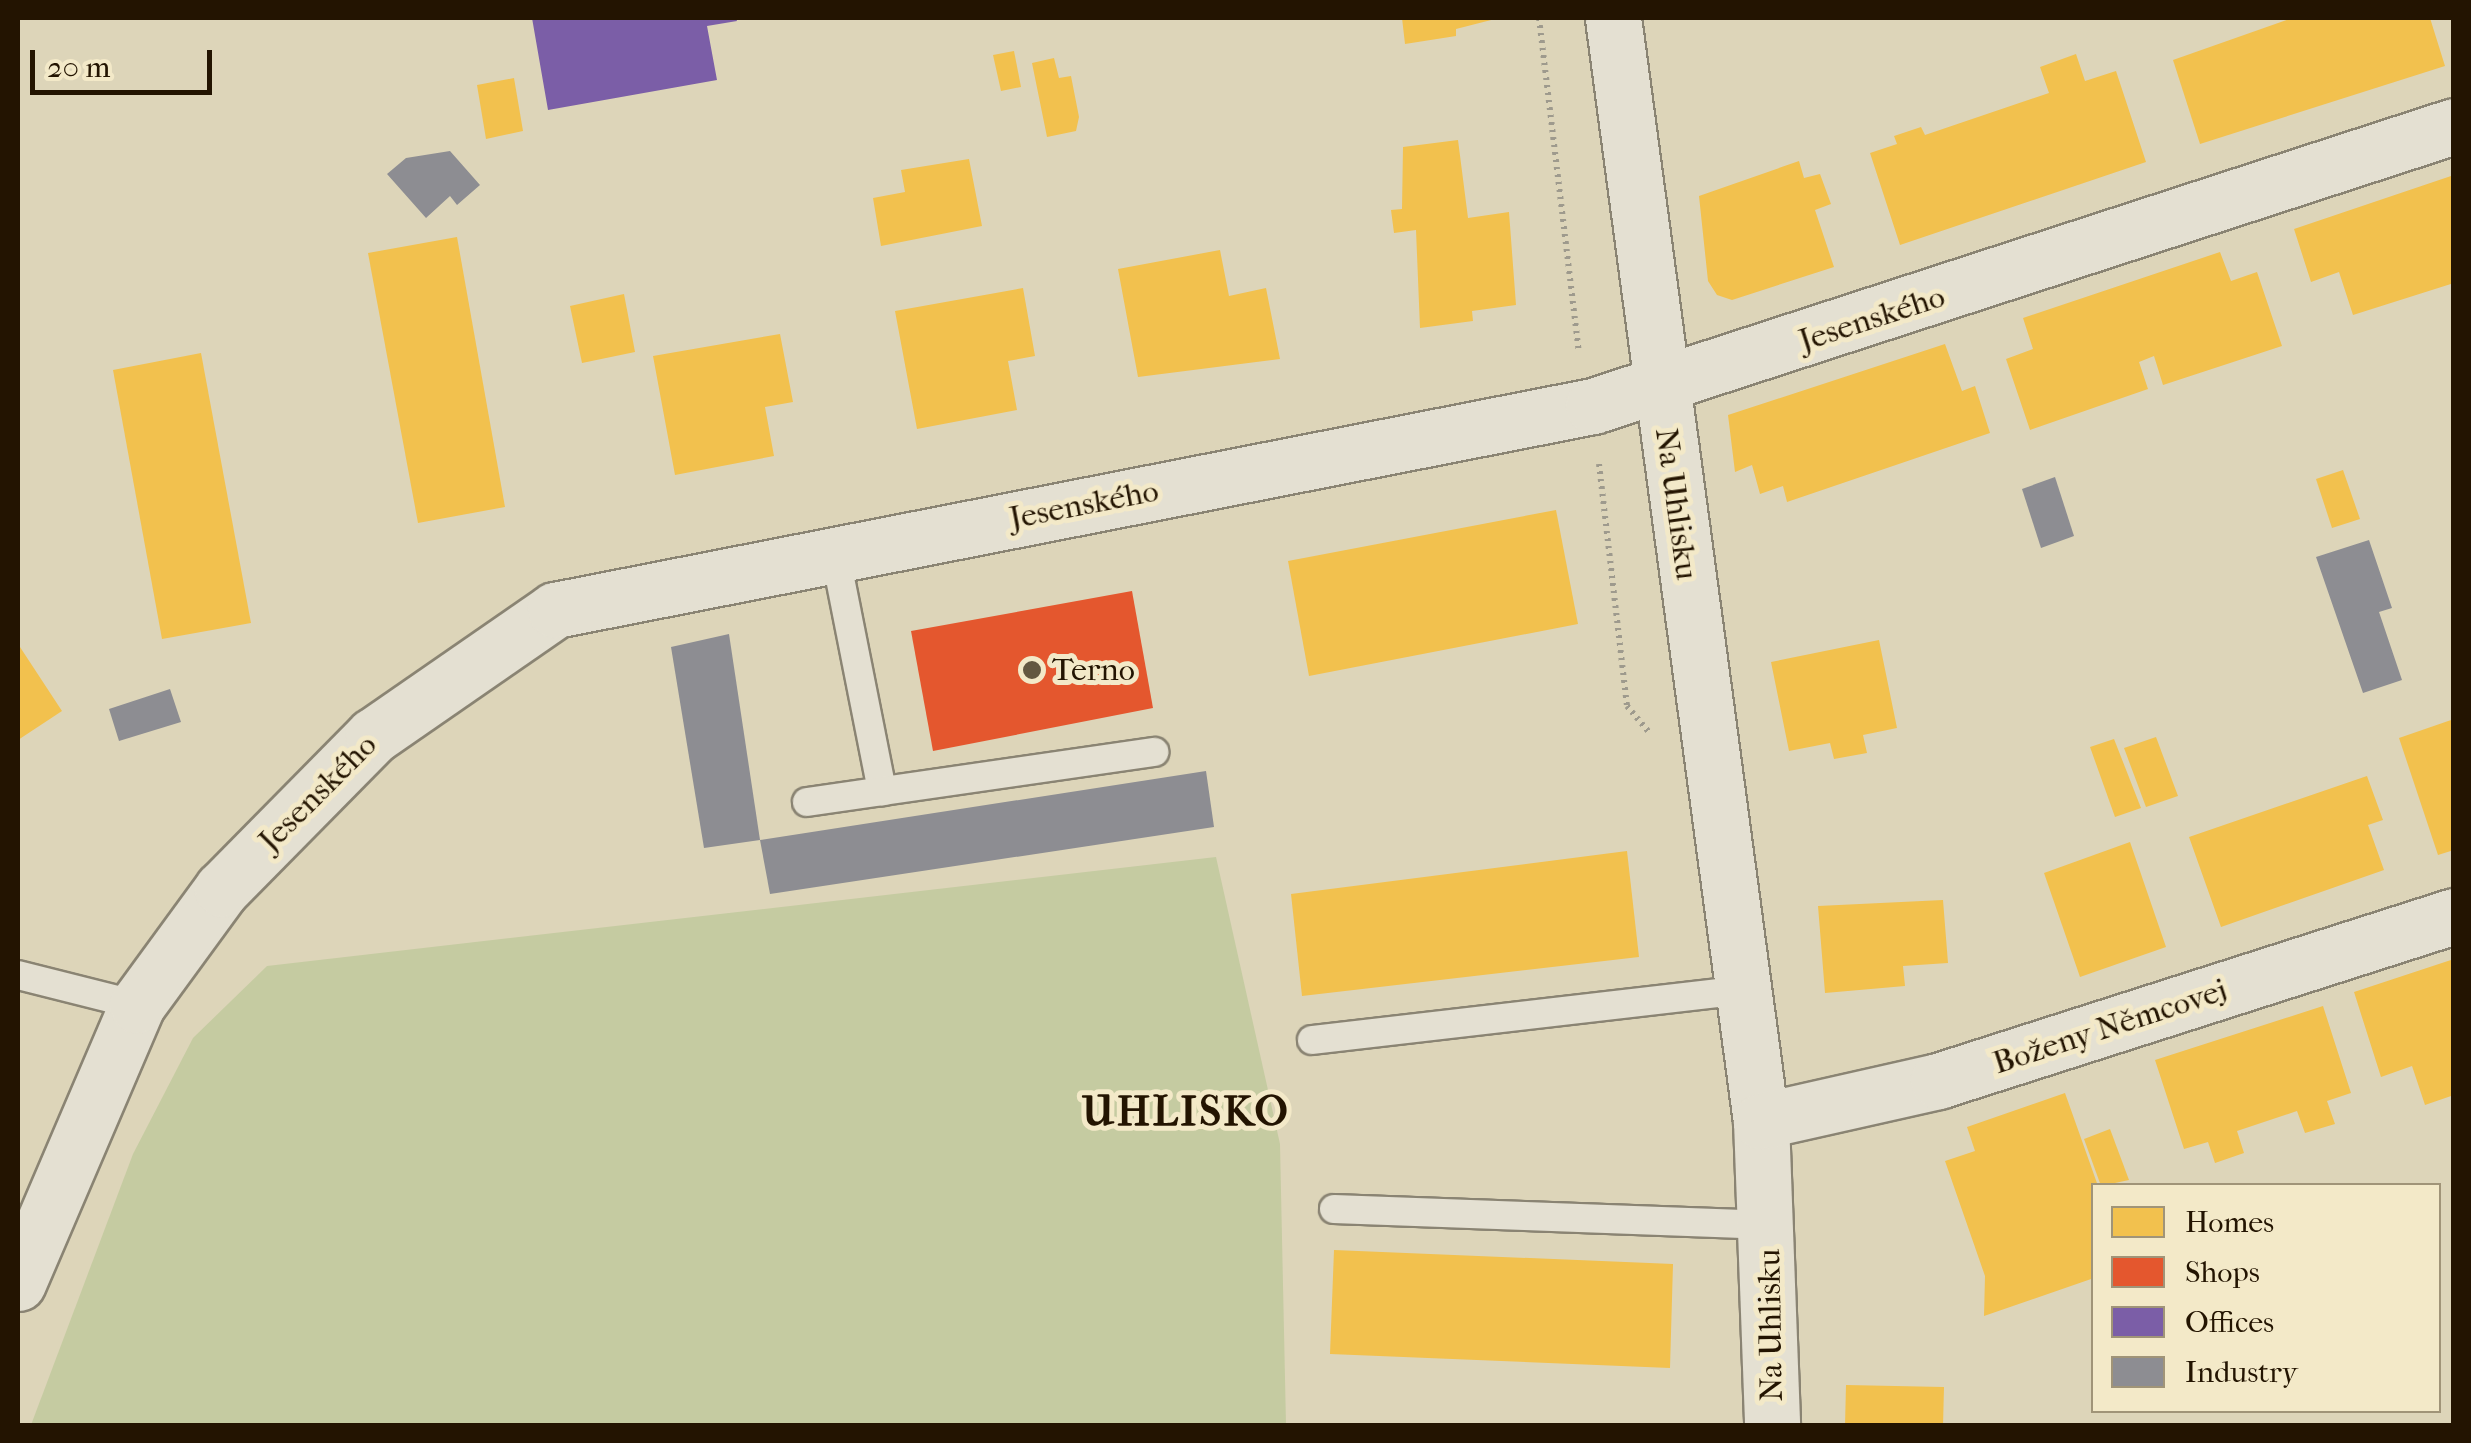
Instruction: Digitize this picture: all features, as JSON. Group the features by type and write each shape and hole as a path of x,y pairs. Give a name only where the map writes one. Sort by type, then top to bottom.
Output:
{"street":[{"name":"Na Uhlisku","path":"1613,18 1761,1121 1770,1225 1772,1426"},
{"name":"Jesenského","path":"18,1284 137,1005 222,889 372,736 555,610 1660,389 2454,126"},
{"name":"Boženy Němcovej","path":"1761,1121 1992,1065 2454,916"}],"lane":[{"path":"836,553 882,791"},
{"path":"807,802 1154,752"},
{"path":"18,976 137,1005"},
{"path":"1312,1040 1744,990"},
{"name":"Na Uhlisku","path":"1334,1208 1770,1225"}],"path":[{"path":"1538,18 1580,357 1560,361"},
{"path":"1597,448 1627,706 1657,743"}],"green space":[{"path":"1216,857 1280,1144 1286,1425 31,1425 133,1154 193,1038 267,966"}],"building: Homes":[{"path":"1402,18 1499,18 1456,29 1456,36 1405,44"},
{"path":"2292,18 2430,18 2445,66 2200,144 2173,60"},
{"path":"1014,51 1021,87 1001,91 993,55"},
{"path":"2076,54 2085,81 2116,71 2146,162 1900,245 1870,153 1897,144 1894,136 1921,127 1925,135 2049,93 2040,67"},
{"path":"1054,58 1059,78 1071,76 1079,117 1076,131 1047,137 1032,63"},
{"path":"514,78 523,131 486,139 477,85"},
{"path":"1458,140 1468,218 1509,212 1516,305 1472,311 1473,321 1420,328 1416,230 1394,233 1391,210 1402,209 1403,147"},
{"path":"969,159 982,226 881,246 873,198 905,192 901,170"},
{"path":"1799,161 1804,178 1820,174 1831,204 1815,210 1834,267 1732,300 1717,295 1708,281 1699,196"},
{"path":"2454,175 2454,283 2353,315 2339,272 2311,282 2294,229"},
{"path":"457,237 505,507 418,523 368,253"},
{"path":"1220,250 1229,296 1266,288 1280,359 1138,377 1118,269"},
{"path":"2220,252 2231,281 2257,272 2282,346 2163,385 2154,356 2139,362 2148,389 2030,430 2006,359 2033,349 2023,318"},
{"path":"1023,288 1035,356 1008,361 1017,410 917,429 895,311"},
{"path":"624,294 635,352 582,363 570,306"},
{"path":"780,334 793,402 765,407 774,456 675,475 653,356"},
{"path":"1945,344 1962,391 1975,386 1990,433 1787,502 1783,486 1760,494 1752,465 1735,472 1728,415"},
{"path":"201,353 251,623 162,639 113,370"},
{"path":"2343,470 2360,519 2332,528 2316,479"},
{"path":"1556,510 1578,624 1309,676 1288,561"},
{"path":"1879,640 1897,728 1863,735 1867,753 1834,759 1830,743 1789,751 1771,662"},
{"path":"18,644 62,711 18,740"},
{"path":"2454,719 2454,850 2438,855 2399,738"},
{"path":"2156,737 2178,796 2146,807 2124,748"},
{"path":"2114,739 2141,808 2115,817 2090,747"},
{"path":"2367,776 2383,820 2368,825 2384,870 2221,927 2189,837"},
{"path":"2130,842 2166,947 2080,977 2044,873"},
{"path":"1627,851 1639,957 1302,996 1291,894"},
{"path":"1943,900 1948,963 1903,966 1905,986 1825,993 1818,906"},
{"path":"2454,959 2454,1095 2425,1105 2412,1066 2381,1077 2354,992"},
{"path":"2323,1006 2351,1093 2327,1101 2335,1124 2305,1133 2297,1111 2237,1131 2244,1153 2215,1163 2208,1142 2184,1149 2155,1060"},
{"path":"2065,1093 2097,1183 2091,1183 2091,1279 1984,1316 1985,1276 1945,1161 1975,1151 1967,1127"},
{"path":"2110,1129 2129,1180 2100,1183 2084,1139"},
{"path":"1334,1250 1673,1264 1670,1368 1330,1354"},
{"path":"1846,1385 1944,1387 1943,1426 1845,1426"}],"building: Shops":[{"name":"Terno","path":"1132,591 1153,708 933,751 911,631"}],"building: Offices":[{"path":"532,18 737,21 707,26 717,80 548,110"}],"building: Industry":[{"path":"450,151 480,185 457,205 450,196 426,218 387,174 406,158"},
{"path":"2055,477 2074,536 2041,548 2022,489"},
{"path":"2369,540 2392,608 2379,612 2402,680 2363,693 2316,557"},
{"path":"729,634 760,840 704,848 671,647"},
{"path":"170,689 181,722 119,741 109,709"},
{"path":"1206,771 1214,827 770,894 760,840"}],"place":[{"name":"Terno","path":"1032,670"}],"district":[{"name":"UHLISKO","path":"1186,1112"}]}
